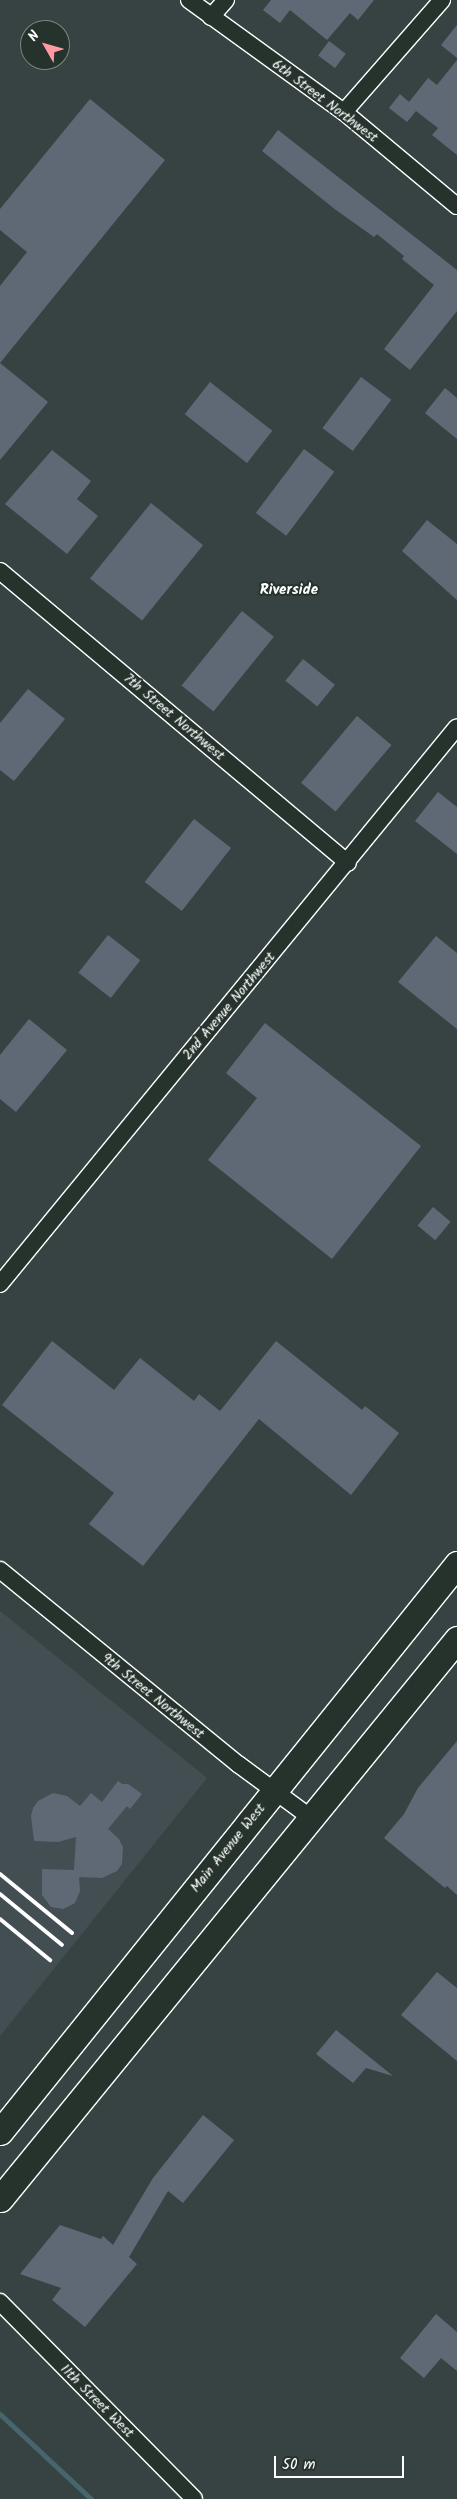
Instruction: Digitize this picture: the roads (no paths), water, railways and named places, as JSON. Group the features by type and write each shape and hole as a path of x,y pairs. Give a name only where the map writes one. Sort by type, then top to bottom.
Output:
{"main road":[{"name":"Main Avenue West","path":"0,2132 457,1564"},
{"path":"0,2199 457,1639"}],"street":[{"name":"6th Street Northwest","path":"190,0 344,112 457,206"},
{"path":"212,17 226,0"},
{"path":"344,112 442,0"},
{"name":"7th Street Northwest","path":"0,571 348,863"},
{"name":"2nd Avenue Northwest","path":"0,1284 348,863 457,727"},
{"name":"9th Street Northwest","path":"0,1570 238,1764 310,1817"},
{"name":"11th Street West","path":"0,2302 194,2499"}],"waterway":[{"path":"0,2414 91,2499"}],"railway":[{"path":"0,1874 72,1933"},
{"path":"0,1894 62,1945"},
{"path":"0,1919 50,1960"}],"district":[{"name":"Riverside","path":"289,591"}]}
